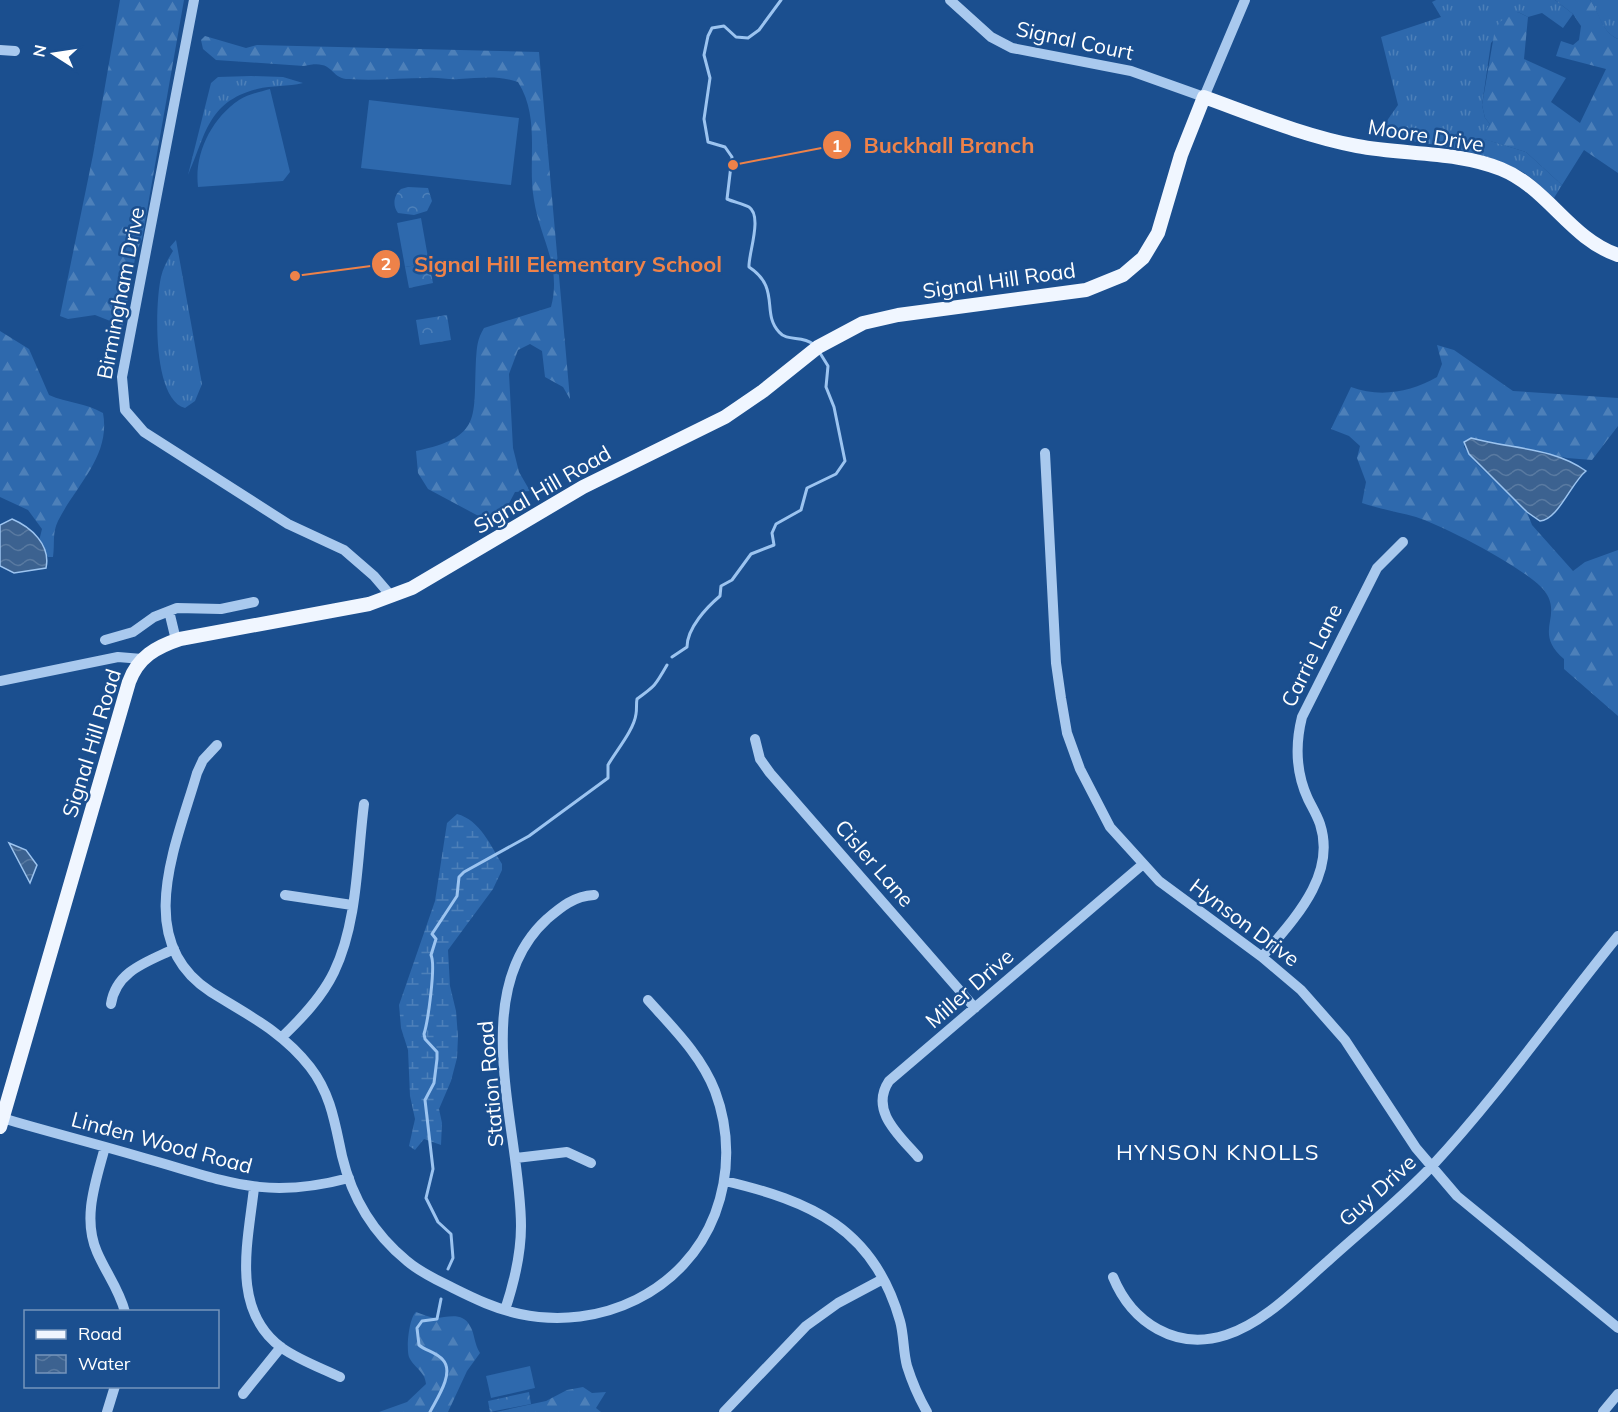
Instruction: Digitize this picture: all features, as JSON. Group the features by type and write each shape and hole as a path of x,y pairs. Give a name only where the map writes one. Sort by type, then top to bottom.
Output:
{"main road":[{"name":"Signal Hill Road","path":"1,1120 129,682 142,659 150,651 176,640 369,604 392,597 428,579 583,487 725,417 763,391 818,347 848,329 881,318 1086,290 1123,275 1143,258 1158,233 1181,155 1204,97"},
{"name":"Moore Drive","path":"1204,97 1340,142 1382,150 1447,156 1498,168 1520,178 1539,192 1584,237 1618,255"}],"street":[{"name":"Birmingham Drive","path":"194,0 122,377 125,410 136,426 150,437 288,524 344,550 366,568 392,597"},
{"name":"Signal Court","path":"950,0 991,37 1012,48 1131,71 1204,97"},
{"name":"Signal Hill Road","path":"1204,97 1245,0"},
{"path":"0,50 15,51"},
{"name":"Hynson Drive","path":"1045,453 1056,663 1067,733 1080,769 1100,810 1142,865 1176,895 1262,957 1301,990 1345,1040 1431,1168 1479,1216 1618,1328"},
{"name":"Carrie Lane","path":"1262,957 1301,911 1313,889 1322,859 1324,845 1320,823 1308,797 1298,763 1297,746 1302,717 1377,568 1403,542"},
{"path":"105,640 133,632 169,611 183,607 221,609 254,602"},
{"path":"169,611 176,640"},
{"path":"0,681 118,657 142,659"},
{"name":"Cisler Lane","path":"755,739 760,759 770,773 975,1008"},
{"path":"217,745 203,760 197,773 168,877 166,926 174,950 185,969 202,985 261,1020 282,1037 318,1076 336,1121 349,1178 370,1222 409,1263 425,1275 505,1310 543,1317 585,1317 621,1307 638,1299 669,1278 693,1254 712,1222 724,1181 727,1140 714,1090 693,1052 648,1000"},
{"path":"282,1037 314,1003 334,973 346,939 364,804"},
{"name":"Miller Drive","path":"918,1157 885,1118 882,1102 885,1088 1142,865"},
{"path":"285,895 352,904"},
{"name":"Station Road","path":"505,1310 520,1244 516,1158 502,1040 504,1002 508,981 521,951 542,923 574,899 594,895"},
{"name":"Guy Drive","path":"1113,1277 1132,1309 1162,1333 1197,1340 1226,1335 1252,1322 1284,1298 1431,1168 1618,936"},
{"path":"111,1004 114,988 126,974 174,950"},
{"name":"Linden Wood Road","path":"1,1120 105,1147 208,1178 255,1188 310,1187 349,1178"},
{"path":"105,1147 92,1197 91,1228 96,1250 117,1288 125,1310"},
{"path":"516,1158 567,1152 576,1154 591,1163"},
{"path":"724,1181 787,1197 821,1214 860,1247 882,1278 900,1323 907,1365 927,1412"},
{"path":"255,1188 245,1270 246,1285 260,1325 281,1347 340,1377"},
{"path":"724,1412 806,1326 838,1303 882,1278"},
{"path":"243,1394 281,1347"},
{"path":"107,1412 114,1388"},
{"path":"1603,1412 1618,1394"}],"green space":[{"path":"120,0 184,0 142,239 136,253 123,326 95,315 68,319 60,316 93,155"},
{"path":"1436,0 1555,0 1573,14 1563,28 1542,13 1528,17 1518,12 1491,43 1482,105 1485,118 1490,124 1481,138 1526,152 1562,185 1554,198 1534,180 1505,163 1469,152 1377,135 1398,105 1381,37 1441,17 1432,2"},
{"path":"1555,0 1590,0 1608,32 1618,39 1618,173 1584,150 1562,185 1526,152 1480,138 1490,124 1485,118 1482,105 1495,29 1501,21 1518,12 1528,17 1524,59 1566,78 1551,102 1580,123 1606,69 1556,56 1561,41 1573,45 1579,40 1581,26 1573,14"},
{"path":"1590,0 1618,0 1618,39 1604,27"},
{"path":"205,36 246,48 257,45 539,52 570,399 563,387 545,377 542,351 530,344 518,350 509,374 513,448 519,472 530,491 515,492 504,513 486,520 428,489 418,473 416,451 453,439 464,431 470,422 475,396 477,347 484,328 551,307 554,278 534,200 529,110 518,82 503,78 349,79 338,76 327,67 314,64 304,66 216,60 203,49 201,40"},
{"path":"218,77 283,77 303,83 257,89 228,102 210,122 188,175 211,83"},
{"path":"270,89 290,172 283,181 198,187 197,175 202,150 206,138 220,117 239,100"},
{"path":"369,100 519,118 511,185 361,168"},
{"path":"428,188 432,201 427,211 414,215 398,213 394,203 395,197 401,189"},
{"path":"421,218 429,263 405,267 397,223"},
{"path":"176,240 202,384 195,401 185,408 174,401 166,387 158,349 157,328 161,277 173,251 170,247"},
{"path":"429,263 433,283 409,288 405,267"},
{"path":"447,315 451,340 420,345 416,320"},
{"path":"0,331 29,349 49,395 103,413 102,443 90,470 56,525 53,557 48,557 39,541 42,529 28,510 0,497"},
{"path":"1437,345 1454,350 1513,391 1618,398 1618,426 1592,460 1567,458 1471,438 1464,442 1464,447 1476,463 1527,512 1532,525 1573,571 1585,562 1618,550 1618,716 1564,669 1564,659 1550,641 1550,602 1546,593 1537,584 1506,561 1445,529 1416,517 1362,503 1366,482 1357,458 1360,446 1349,436 1331,429 1351,387 1373,392 1395,392 1406,390 1437,377 1442,364"},
{"path":"457,814 472,822 484,834 502,864 502,870 493,889 448,950 450,986 456,1011 457,1058 451,1081 439,1109 442,1123 441,1145 424,1139 415,1150 409,1146 415,1119 410,1096 408,1050 401,1028 399,1005 435,901 447,823"},
{"path":"416,1312 435,1318 454,1316 463,1318 472,1329 480,1353 467,1371 448,1412 379,1412 407,1402 426,1384 424,1376 411,1361 408,1353 410,1327"},
{"path":"530,1366 535,1388 491,1398 486,1376"},
{"path":"583,1387 592,1393 606,1392 596,1408 601,1412 496,1412 546,1401 567,1390"},
{"path":"529,1392 531,1404 490,1412 488,1401"}],"water":[{"path":"1471,438 1560,457 1586,471 1559,508 1547,519 1540,521 1527,512 1469,454 1464,442"},
{"path":"12,519 26,527 38,538 45,552 46,568 14,573 0,566 0,525"},
{"path":"9,843 26,850 37,865 30,883"}],"waterway":[{"path":"781,0 759,30 748,38 736,37 724,26 712,28 704,55 710,78 704,119 708,142 725,147 732,157 727,199 749,207 753,212 755,227 749,267 765,283 774,325 786,337 809,341 813,344"},
{"path":"672,657 687,647 694,625 720,596 721,586 732,580 751,554 774,545 772,533 776,524 801,510 807,488 836,474 845,461 834,407 826,387 828,366 820,353"},
{"path":"448,1269 453,1258 451,1234 438,1222 426,1198 433,1169 425,1100 434,1083 437,1059 437,1052 425,1039 424,1034 432,981 431,955 436,939 432,934 457,896 459,877 464,872 529,836 608,778 608,765 635,720 637,699 654,685 667,665"},
{"path":"430,1412 446,1379 446,1365 440,1357 419,1345 417,1328 422,1321 437,1319 441,1299"}],"place":[{"name":"Buckhall Branch","path":"733,165"},
{"name":"Signal Hill Elementary School","path":"295,276"}],"district":[{"name":"HYNSON KNOLLS","path":"1218,1152"}]}
